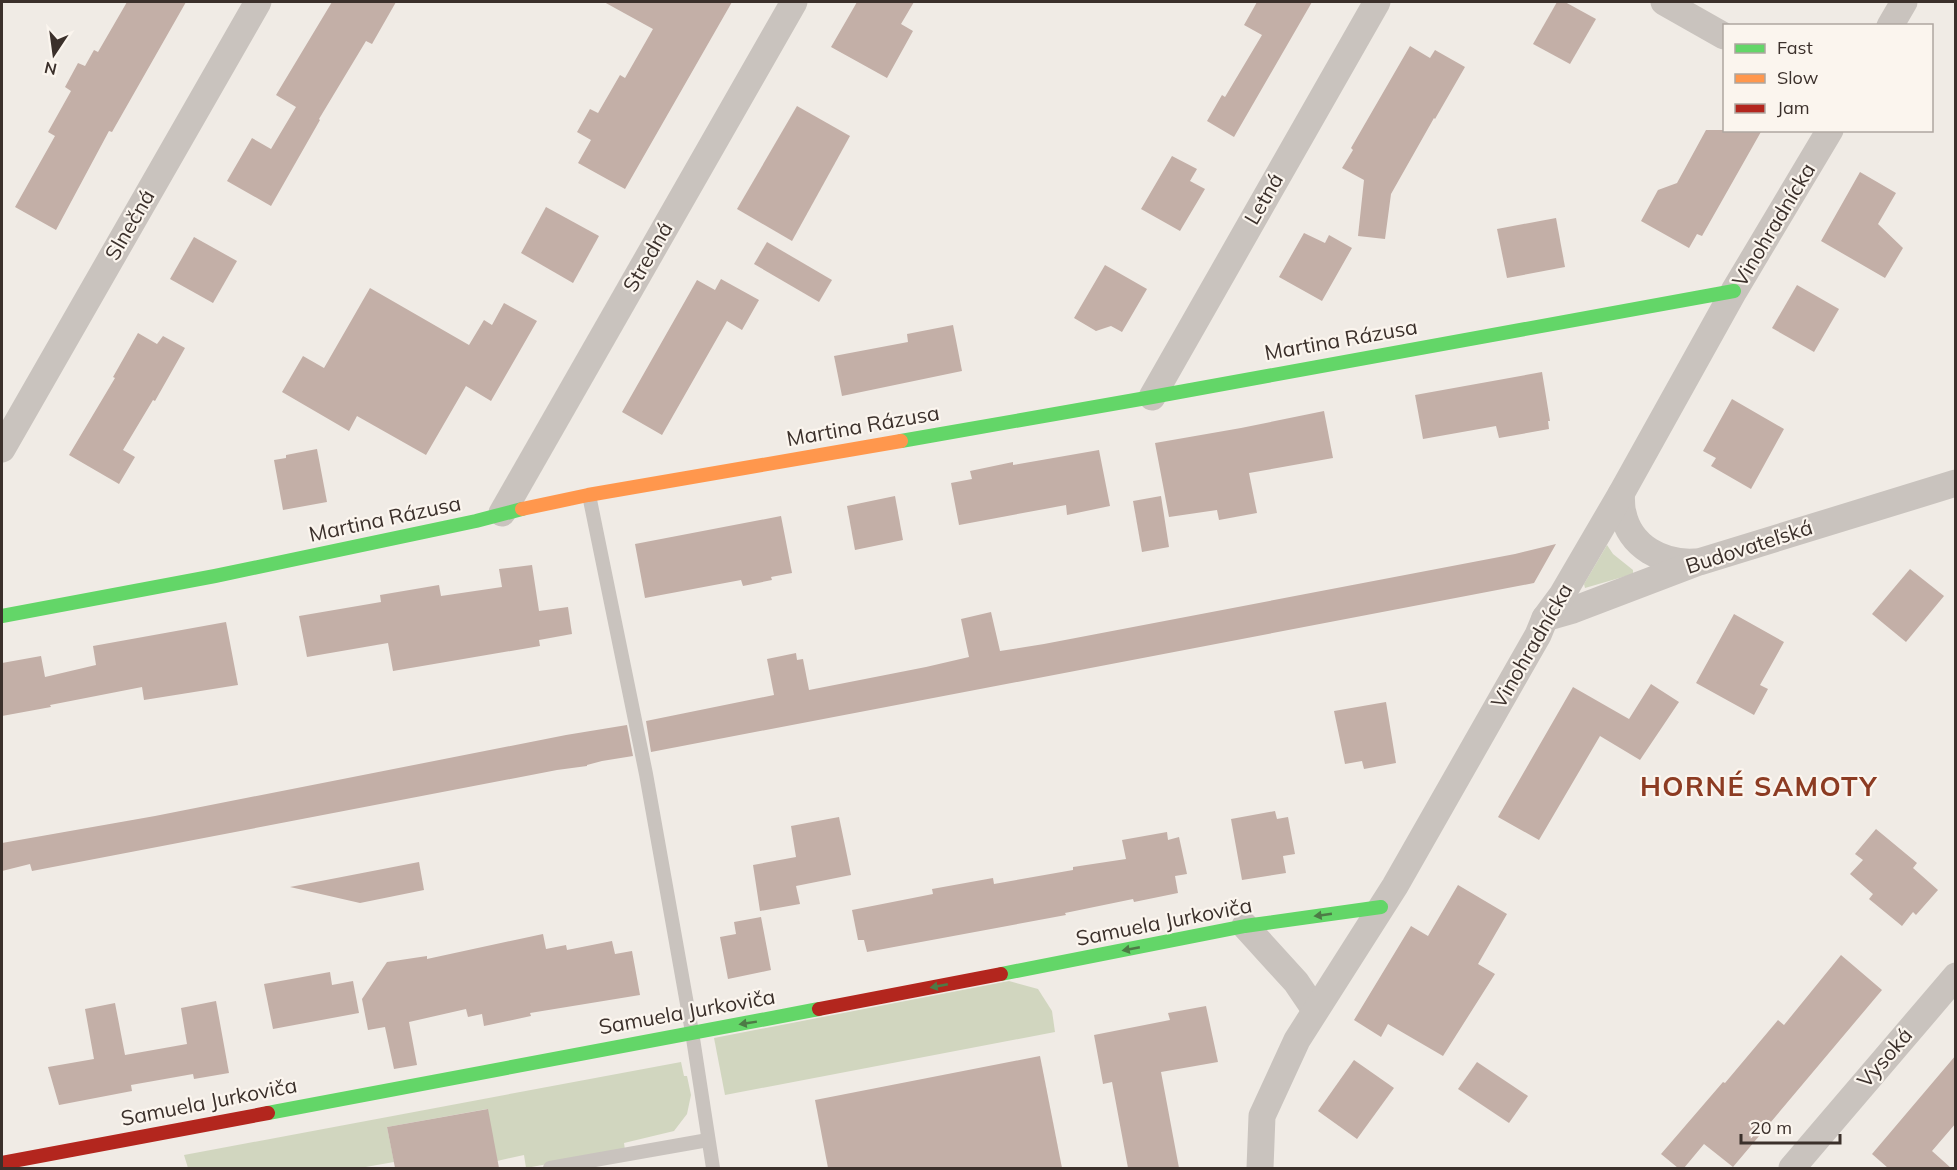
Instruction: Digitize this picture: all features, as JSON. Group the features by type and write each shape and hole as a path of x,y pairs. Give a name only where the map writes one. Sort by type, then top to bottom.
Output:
{"street":[{"name":"Slnečná","path":"2,449 258,2"},
{"name":"Stredná","path":"502,513 794,2"},
{"name":"Letná","path":"1152,397 1377,2"},
{"path":"1664,2 1723,35"},
{"path":"1891,24 1904,2"},
{"name":"Vinohradnícka","path":"1260,1168 1262,1116 1297,1040 1395,886 1538,635 1545,618 1562,595 1621,494 1734,291 1829,132"},
{"name":"Martina Rázusa","path":"2,616 215,576 588,495 1152,397 1734,291"},
{"name":"Budovateľská","path":"1545,618 1573,610 1699,562 1956,483"},
{"path":"1621,494 1623,514 1630,532 1643,547 1660,558 1679,563 1699,562"},
{"name":"Samuela Jurkoviča","path":"2,1162 774,1018 1245,926 1381,907"},
{"path":"1245,926 1296,982 1315,1010"},
{"name":"Vysoká","path":"1792,1168 1956,975"}],"lane":[{"path":"588,495 646,774 692,1032 713,1168"},
{"path":"550,1168 708,1140"}],"green space":[{"path":"1607,545 1613,554 1633,570 1633,574 1585,588 1584,584"},
{"path":"1009,981 1038,989 1052,1011 1055,1032 725,1095 714,1038"},
{"path":"681,1062 691,1095 687,1114 674,1131 624,1143 625,1150 526,1168 524,1155 497,1161 487,1109 387,1127 394,1162 360,1168 188,1168 184,1155"}],"building":[{"path":"127,2 186,2 112,132 109,131 56,230 15,207 55,136 48,132 71,91 65,87 78,63 85,66 94,50 98,52"},
{"path":"332,2 396,2 372,44 366,41 319,119 271,206 227,181 252,138 271,149 296,107 276,95"},
{"path":"604,2 732,2 625,189 578,163 591,140 577,132 590,109 598,113 620,75 625,78 653,29"},
{"path":"857,2 914,2 901,24 913,31 887,78 831,47"},
{"path":"1257,2 1312,2 1234,137 1207,121 1222,95 1225,97 1262,35 1244,25"},
{"path":"1557,2 1565,2 1596,19 1570,64 1533,44"},
{"path":"1410,46 1430,58 1435,50 1465,67 1391,194 1385,239 1358,236 1364,180 1342,168 1353,150 1351,148"},
{"path":"797,106 850,136 792,241 737,209"},
{"path":"1706,130 1761,132 1702,236 1697,234 1689,248 1641,221 1658,190 1677,183"},
{"path":"1172,156 1197,169 1190,181 1205,189 1180,231 1141,209"},
{"path":"1860,172 1896,193 1878,224 1903,248 1885,278 1821,241"},
{"path":"546,207 599,236 573,283 521,253"},
{"path":"1556,218 1565,267 1507,278 1497,229"},
{"path":"1304,233 1325,243 1329,235 1352,248 1322,301 1279,277"},
{"path":"194,237 237,261 213,303 170,279"},
{"path":"767,242 832,280 819,302 754,264"},
{"path":"1105,265 1147,289 1122,332 1111,326 1096,331 1074,318"},
{"path":"721,279 759,300 742,330 727,321 662,435 622,412 697,280 715,290"},
{"path":"1797,285 1839,309 1814,352 1772,328"},
{"path":"370,288 469,345 484,320 492,325 504,303 537,321 491,401 466,386 426,455 357,416 349,431 282,392 303,356 324,368"},
{"path":"953,325 962,371 842,396 834,356 908,342 907,334"},
{"path":"138,333 157,344 163,336 185,348 155,401 153,400 123,450 135,457 119,484 69,455 115,378 113,377"},
{"path":"1542,372 1550,421 1548,421 1549,429 1499,438 1496,426 1423,439 1415,395"},
{"path":"1732,399 1784,429 1751,489 1711,466 1716,458 1703,451"},
{"path":"1324,411 1333,458 1249,473 1257,513 1219,520 1217,510 1169,517 1155,443"},
{"path":"317,449 327,502 283,510 274,460 286,458 286,455"},
{"path":"1099,450 1110,506 1067,515 1066,505 959,525 951,483 972,479 970,471 1013,462 1013,465"},
{"path":"895,496 903,540 855,550 847,506"},
{"path":"1161,496 1169,547 1142,552 1133,501"},
{"path":"781,516 792,573 743,586 741,580 645,598 635,544"},
{"path":"1556,544 1534,583 651,752 646,721 774,695 767,659 796,653 797,660 803,659 809,690 969,657 961,619 991,612 1000,651 1515,554"},
{"path":"532,565 539,611 568,607 572,634 539,640 540,646 393,671 388,643 307,657 299,616 381,602 380,595 439,585 441,596 502,587 499,569"},
{"path":"1910,569 1944,596 1906,642 1872,614"},
{"path":"1734,614 1784,642 1760,685 1768,689 1754,715 1696,683"},
{"path":"226,622 238,685 144,700 142,687 2,716 2,663 41,656 45,677 96,665 93,646"},
{"path":"1651,684 1679,702 1640,760 1600,736 1539,840 1498,817 1573,687 1629,719"},
{"path":"1386,702 1396,763 1364,769 1362,761 1345,764 1334,711"},
{"path":"627,725 633,756 32,871 30,864 2,871 2,843 155,816"},
{"path":"1275,811 1277,819 1288,817 1295,854 1283,856 1286,873 1242,880 1231,819"},
{"path":"839,817 851,875 796,886 800,904 760,911 753,865 796,857 791,826"},
{"path":"1876,829 1917,863 1913,868 1938,890 1916,915 1913,912 1902,926 1869,899 1873,894 1850,874 1863,860 1855,854"},
{"path":"1167,832 1168,840 1179,837 1187,874 1175,876 1178,893 1134,902 1133,899 1065,913 1066,915 867,952 864,940 858,940 852,910 933,894 932,889 993,878 994,884 1073,870 1073,867 1126,859 1122,840"},
{"path":"419,862 424,890 360,903 290,887"},
{"path":"1458,885 1507,914 1478,964 1495,974 1443,1056 1388,1024 1381,1037 1354,1020 1411,926 1428,936"},
{"path":"761,917 771,970 728,979 720,937 736,934 734,922"},
{"path":"543,934 546,949 566,945 567,950 612,941 615,954 632,951 640,995 530,1013 531,1016 484,1026 482,1014 468,1017 466,1009 409,1022 417,1065 394,1069 385,1027 368,1030 362,999 387,962 427,956 427,959"},
{"path":"1841,955 1882,990 1733,1167 1704,1144 1684,1168 1678,1168 1661,1154 1778,1020 1784,1025"},
{"path":"330,972 332,985 353,981 359,1013 273,1029 264,984"},
{"path":"216,1001 229,1073 194,1079 193,1074 131,1085 132,1091 59,1105 48,1067 94,1059 85,1009 115,1003 125,1055 187,1044 181,1008"},
{"path":"1206,1006 1218,1062 1161,1072 1179,1168 1128,1168 1112,1082 1103,1084 1094,1035 1170,1020 1168,1013"},
{"path":"1956,1055 1956,1123 1932,1151 1951,1168 1888,1168 1872,1154"},
{"path":"1040,1056 1062,1168 828,1168 815,1100"},
{"path":"1354,1060 1394,1088 1357,1139 1318,1111"},
{"path":"1477,1062 1528,1096 1509,1123 1458,1089"},
{"path":"488,1109 499,1168 395,1168 387,1127"}],"traffic: fast":[{"path":"901,441 1734,291"},
{"path":"2,616 215,576 476,521 522,509"},
{"path":"1001,974 1245,926 1381,907"},
{"path":"268,1113 819,1009"}],"traffic: slow":[{"path":"522,509 588,495 901,441"}],"traffic: jam":[{"path":"819,1009 1001,974"},
{"path":"2,1163 268,1113"}],"district":[{"name":"HORNÉ SAMOTY","path":"1759,787"}]}
